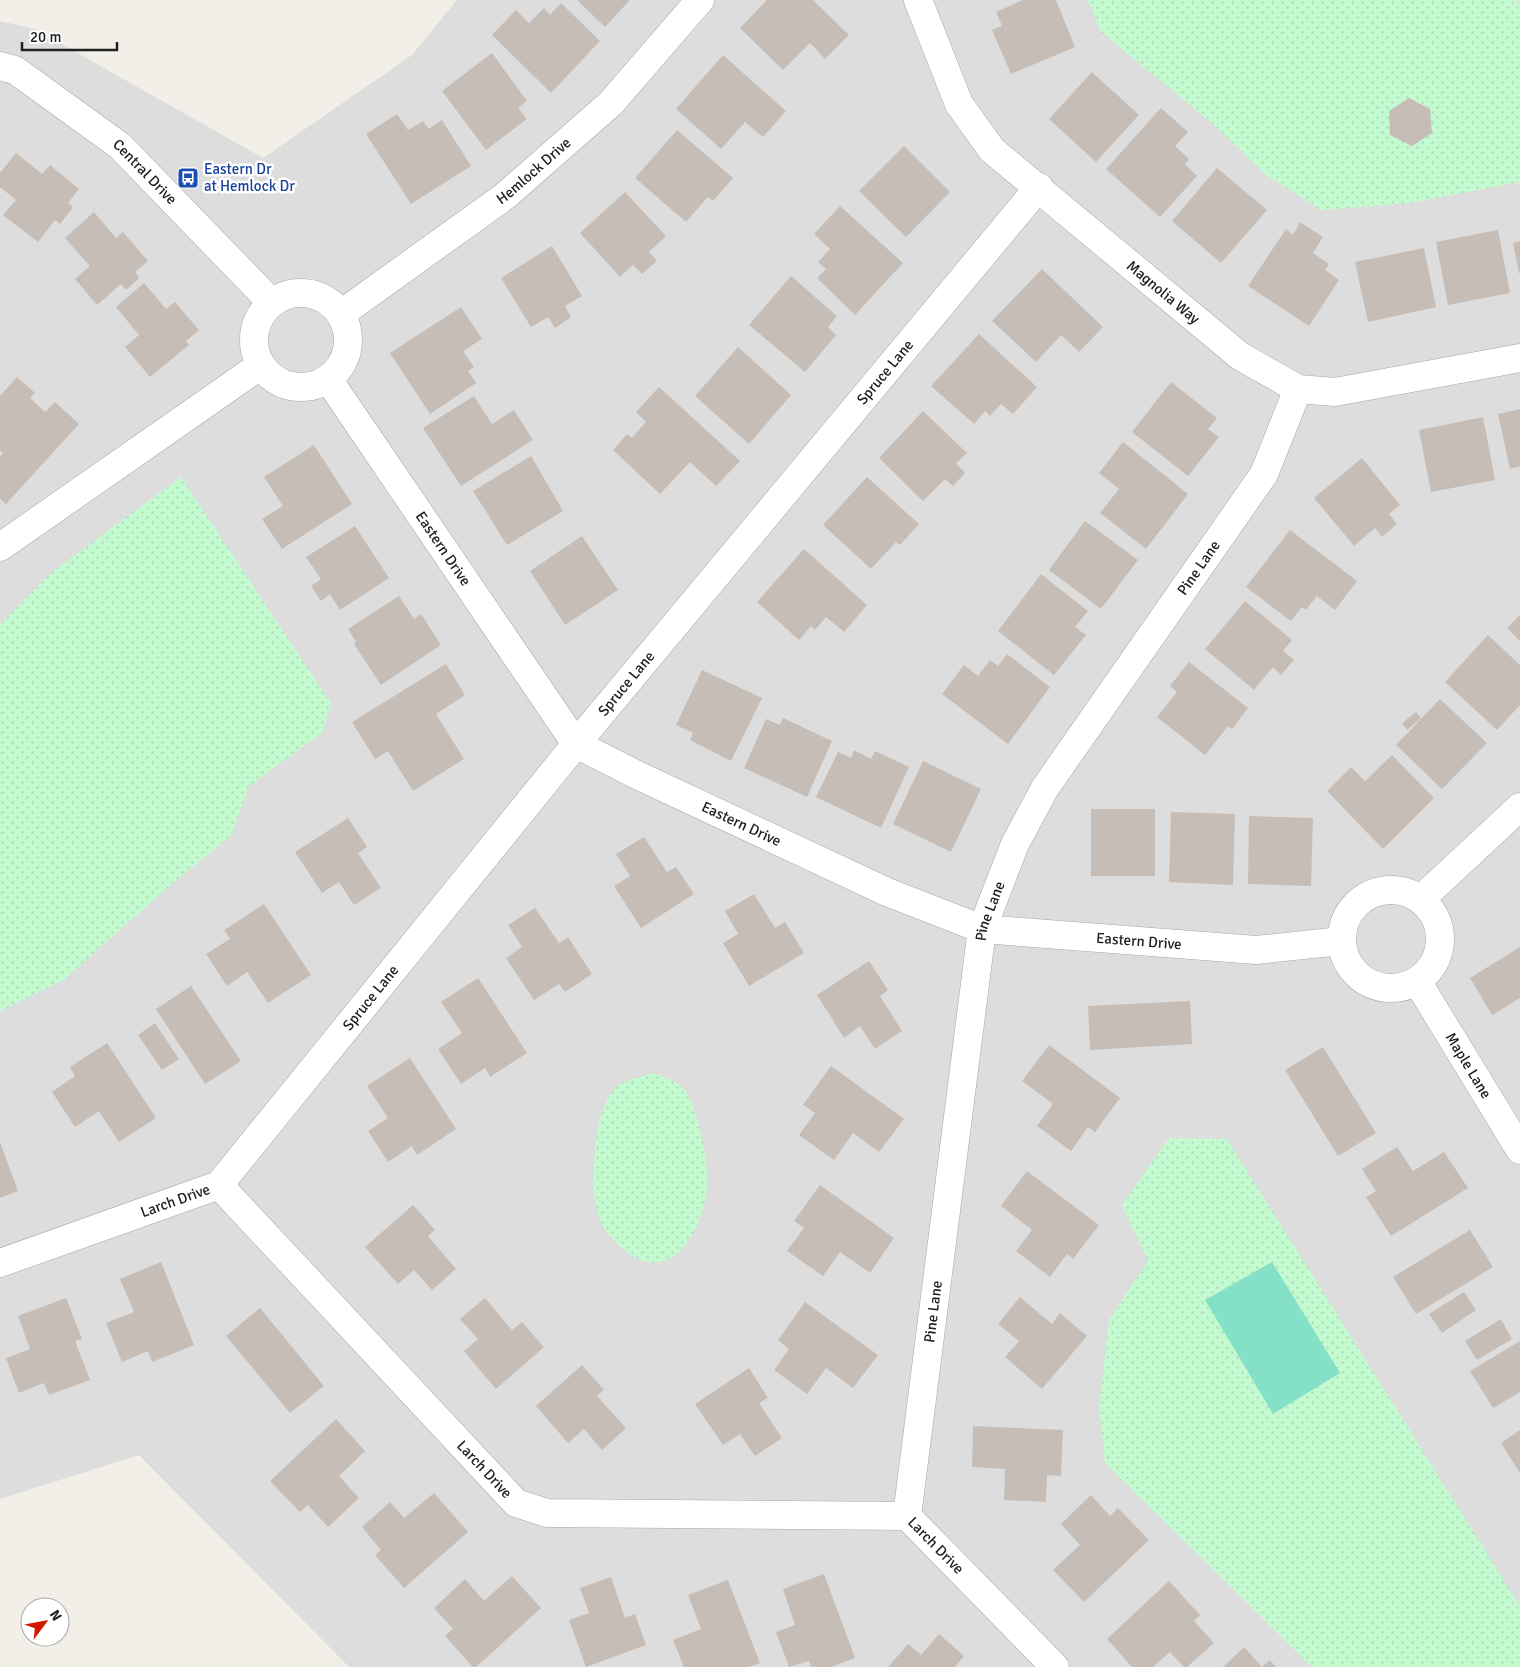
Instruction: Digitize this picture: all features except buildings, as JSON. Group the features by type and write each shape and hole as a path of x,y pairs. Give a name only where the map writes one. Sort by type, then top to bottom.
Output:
{"street":[{"name":"Hemlock Drive","path":"340,314 505,196 611,103 700,0"},
{"name":"Magnolia Way","path":"918,0 959,104 992,150 1039,187 1240,356 1298,389 1335,392 1520,358"},
{"name":"Central Drive","path":"0,66 15,70 120,146 272,303"},
{"name":"Spruce Lane","path":"219,1186 576,744 1039,187"},
{"path":"301,293 316,295 330,303 340,314 346,327 348,342 346,356 339,369 328,379 315,386 292,386 271,377 261,365 255,352 254,339 259,319 272,303 285,296 301,293"},
{"path":"0,547 261,365"},
{"name":"Eastern Drive","path":"328,379 576,744 635,774 887,892 982,929 1256,950 1342,941"},
{"name":"Pine Lane","path":"907,1516 982,929 1015,844 1045,788 1264,474 1298,389"},
{"path":"1421,899 1520,807"},
{"path":"1385,890 1404,891 1421,899 1434,914 1440,932 1440,951 1432,968 1417,981 1399,988 1380,987 1362,979 1349,964 1342,941 1343,926 1352,909 1366,896 1385,890"},
{"name":"Maple Lane","path":"1417,981 1520,1150"},
{"name":"Larch Drive","path":"0,1263 219,1186 516,1503 547,1513 907,1516 1056,1667"}],"shaded area":[{"path":"457,0 1520,0 1520,1667 349,1667 139,1455 0,1499 0,21 35,29 263,158 412,55"}],"green space":[{"path":"1088,0 1517,0 1520,7 1520,182 1410,203 1321,210 1266,175 1212,123 1101,32"},
{"path":"181,477 331,703 322,733 249,786 231,836 168,887 65,979 0,1011 0,625 52,572"},
{"path":"652,1073 677,1083 690,1099 701,1134 707,1181 702,1213 687,1243 677,1254 665,1261 652,1263 637,1258 621,1247 606,1230 600,1221 597,1210 594,1180 597,1134 601,1116 608,1099 620,1084"},
{"path":"1169,1138 1227,1139 1520,1606 1520,1667 1312,1667 1105,1463 1099,1408 1109,1320 1148,1261 1122,1205"},
{"path":"1272,1262 1340,1373 1273,1414 1205,1300"}],"place":[{"name":"Eastern Dr at Hemlock Dr","path":"188,178"}]}
